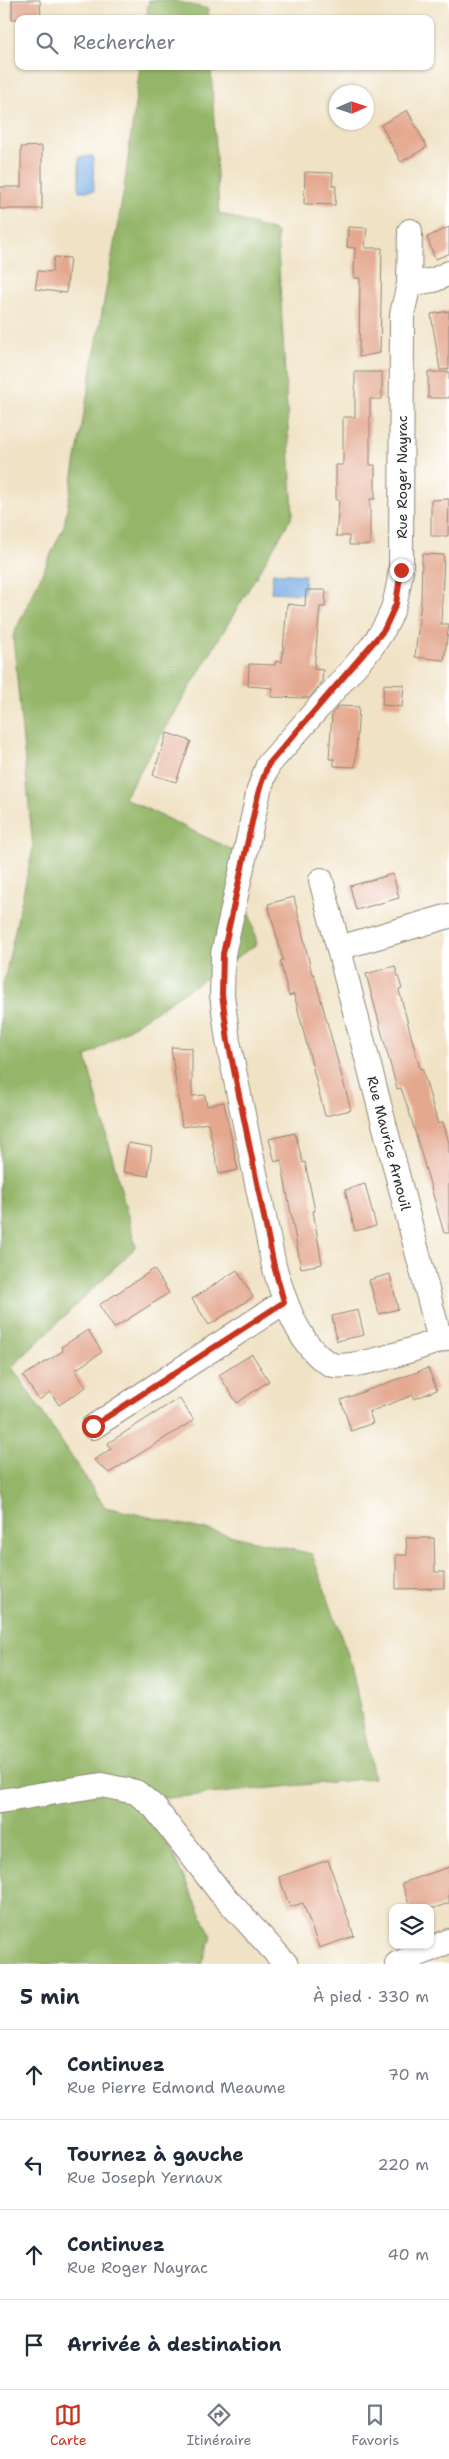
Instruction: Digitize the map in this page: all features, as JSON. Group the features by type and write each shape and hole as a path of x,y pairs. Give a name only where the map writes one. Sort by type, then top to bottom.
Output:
{"street":[{"name":"Rue Roger Nayrac","path":"410,231 409,284 402,314 401,570 396,604 384,630 268,765 259,790 223,954 222,994 228,1041 274,1266 284,1302 313,1351 332,1365 369,1362 444,1339"},
{"path":"409,284 434,280 449,273"},
{"name":"Rue Maurice Arnouil","path":"321,880 444,1339"},
{"path":"338,948 449,916"},
{"path":"93,1426 284,1302"},
{"path":"0,1801 101,1785 136,1792 154,1807 220,1892 284,1963"},
{"path":"397,1964 449,1941"}],"green space":[{"path":"149,0 171,0 208,9 209,15 147,15"},
{"path":"139,70 211,70 219,213 277,232 293,515 124,798 235,851 257,944 86,1057 136,1247 12,1367 105,1507 312,1554 351,1663 374,1778 147,1800 212,1937 202,1964 0,1964 0,999 33,848 13,636 64,526 124,189"}],"water":[{"path":"93,156 94,191 79,191 79,157"},
{"path":"273,573 305,575 304,594 271,592"}],"building":[{"path":"12,0 40,0 41,15 15,15 15,19 12,19"},
{"path":"407,110 427,147 401,162 381,125"},
{"path":"42,146 42,209 0,209 0,187 21,187 21,147"},
{"path":"305,172 333,173 332,186 336,186 335,205 304,204"},
{"path":"348,227 367,228 365,248 382,248 380,353 359,357 360,278 354,278 355,248 347,247"},
{"path":"449,227 449,254 435,259 427,237"},
{"path":"54,257 70,258 66,293 35,289 38,271 52,272"},
{"path":"449,311 449,369 440,370 431,314"},
{"path":"355,372 382,372 382,399 370,399 370,465 375,465 375,499 370,499 370,545 349,545 349,536 336,536 339,500 336,500 336,465 343,465 343,417 355,417"},
{"path":"428,372 449,372 449,398 428,398"},
{"path":"449,499 448,536 431,536 431,500"},
{"path":"422,554 444,555 441,624 449,624 444,660 415,657 421,601"},
{"path":"306,590 326,590 325,607 320,607 314,669 323,670 322,682 309,698 271,697 273,688 248,686 249,664 275,665 276,661 282,662 287,604 305,606"},
{"path":"384,684 404,685 402,707 382,705"},
{"path":"338,706 359,707 355,767 334,766 334,759 329,759 332,714"},
{"path":"167,733 191,741 176,782 153,775"},
{"path":"393,874 399,898 356,910 350,886"},
{"path":"294,897 312,974 314,974 351,1110 325,1116 294,994 289,996 280,961 283,960 268,904"},
{"path":"395,966 402,989 399,990 420,1069 422,1068 438,1124 443,1122 449,1143 449,1233 444,1233 409,1111 401,1088 397,1089 366,974"},
{"path":"171,1047 192,1048 192,1096 205,1095 207,1106 224,1102 238,1170 219,1174 208,1123 182,1127"},
{"path":"295,1133 303,1163 305,1162 315,1211 313,1211 322,1264 301,1268 281,1160 275,1162 269,1139"},
{"path":"128,1143 152,1147 148,1176 123,1172"},
{"path":"365,1184 376,1226 355,1231 345,1190"},
{"path":"154,1269 169,1293 114,1328 99,1305"},
{"path":"237,1270 253,1297 209,1325 192,1299"},
{"path":"390,1274 398,1309 379,1314 369,1280"},
{"path":"358,1310 364,1335 337,1341 332,1316"},
{"path":"88,1330 102,1352 75,1370 86,1387 59,1405 50,1392 39,1400 23,1376 63,1351 61,1347"},
{"path":"252,1354 269,1381 237,1403 219,1375"},
{"path":"428,1368 437,1390 414,1399 413,1395 369,1412 373,1423 351,1431 341,1400"},
{"path":"179,1398 194,1420 109,1473 94,1460 111,1449 108,1443"},
{"path":"406,1538 434,1538 435,1572 444,1572 444,1588 396,1589 396,1555 407,1555"},
{"path":"328,1860 354,1936 319,1948 303,1903 290,1907 279,1877"},
{"path":"449,1867 449,1903 434,1908 434,1904 409,1904 402,1883"}],"route":[{"path":"93,1426 284,1302 274,1266 228,1041 222,994 223,954 259,790 268,765 370,649 384,630 396,604 401,570"}]}
